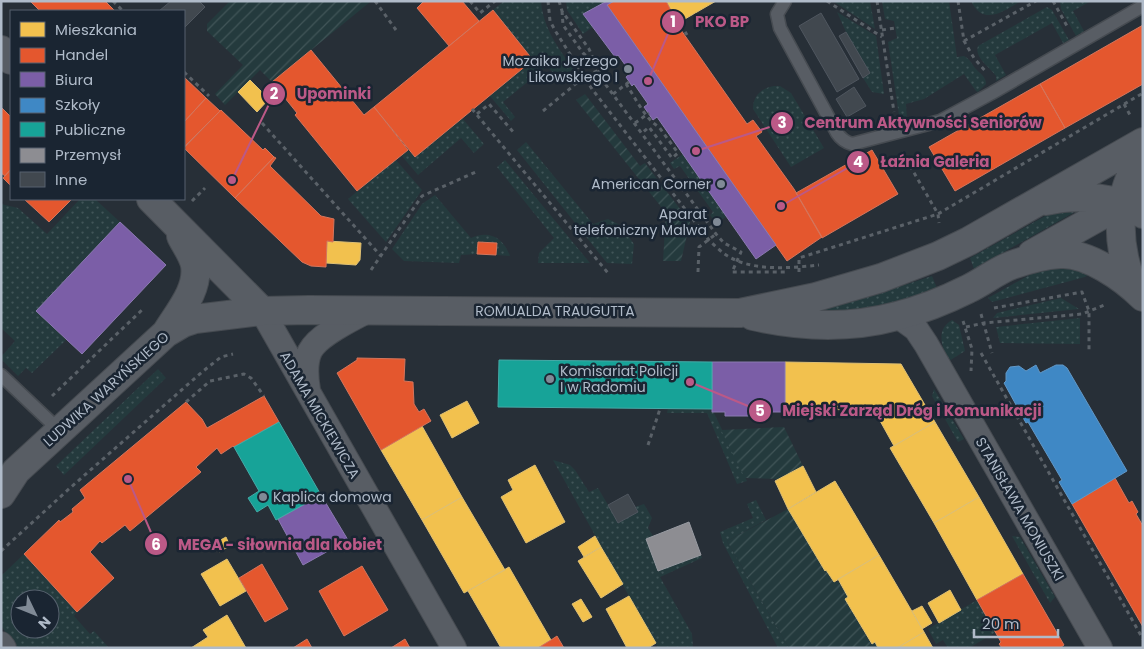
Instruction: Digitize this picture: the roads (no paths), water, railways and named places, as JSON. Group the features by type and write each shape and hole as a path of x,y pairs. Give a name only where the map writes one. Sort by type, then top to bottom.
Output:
{"street":[{"path":"1,50 10,59"},
{"name":"ROMUALDA TRAUGUTTA","path":"740,313 816,297 905,270 969,241 1143,142"},
{"path":"1136,203 1127,184 1134,167 1143,155"},
{"path":"1037,203 1059,198 1075,197 1136,203"},
{"path":"152,200 262,311"},
{"path":"1011,265 1136,203"},
{"path":"1136,203 1120,226 1126,269 1138,292"},
{"path":"166,332 190,294 195,273 195,264 174,222"},
{"name":"ROMUALDA TRAUGUTTA","path":"262,311 740,313 797,324 828,326 874,321 898,316 969,289 1011,265 1061,254 1076,256 1104,268 1138,292"},
{"path":"926,344 928,324 946,299"},
{"path":"308,394 306,377 310,350 328,334 370,310"},
{"name":"LUDWIKA WARYŃSKIEGO","path":"1,494 9,474 60,431 166,332 195,319 262,311"},
{"name":"ADAMA MICKIEWICZA","path":"262,311 454,648"},
{"name":"STANISŁAWA MONIUSZKI","path":"898,316 916,329 926,344 1100,648"},
{"path":"1,644 4,648"}],"lane":[{"path":"786,1 777,14 780,28 837,133 847,143 852,144 930,124 955,113 1143,6"},
{"path":"1,375 60,431"}],"place":[{"name":"Mozaika Jerzego Likowskiego I","path":"628,69"},
{"name":"PKO BP","path":"648,81"},
{"name":"Centrum Aktywności Seniorów","path":"696,151"},
{"name":"Upominki","path":"232,180"},
{"name":"American Corner","path":"721,184"},
{"name":"Łaźnia Galeria","path":"781,206"},
{"name":"Aparat telefoniczny Malwa","path":"717,222"},
{"name":"Komisariat Policji I w Radomiu","path":"550,379"},
{"name":"Miejski Zarząd Dróg i Komunikacji","path":"690,382"},
{"name":"MEGA - siłownia dla kobiet","path":"128,479"},
{"name":"Kaplica domowa","path":"263,497"}]}
